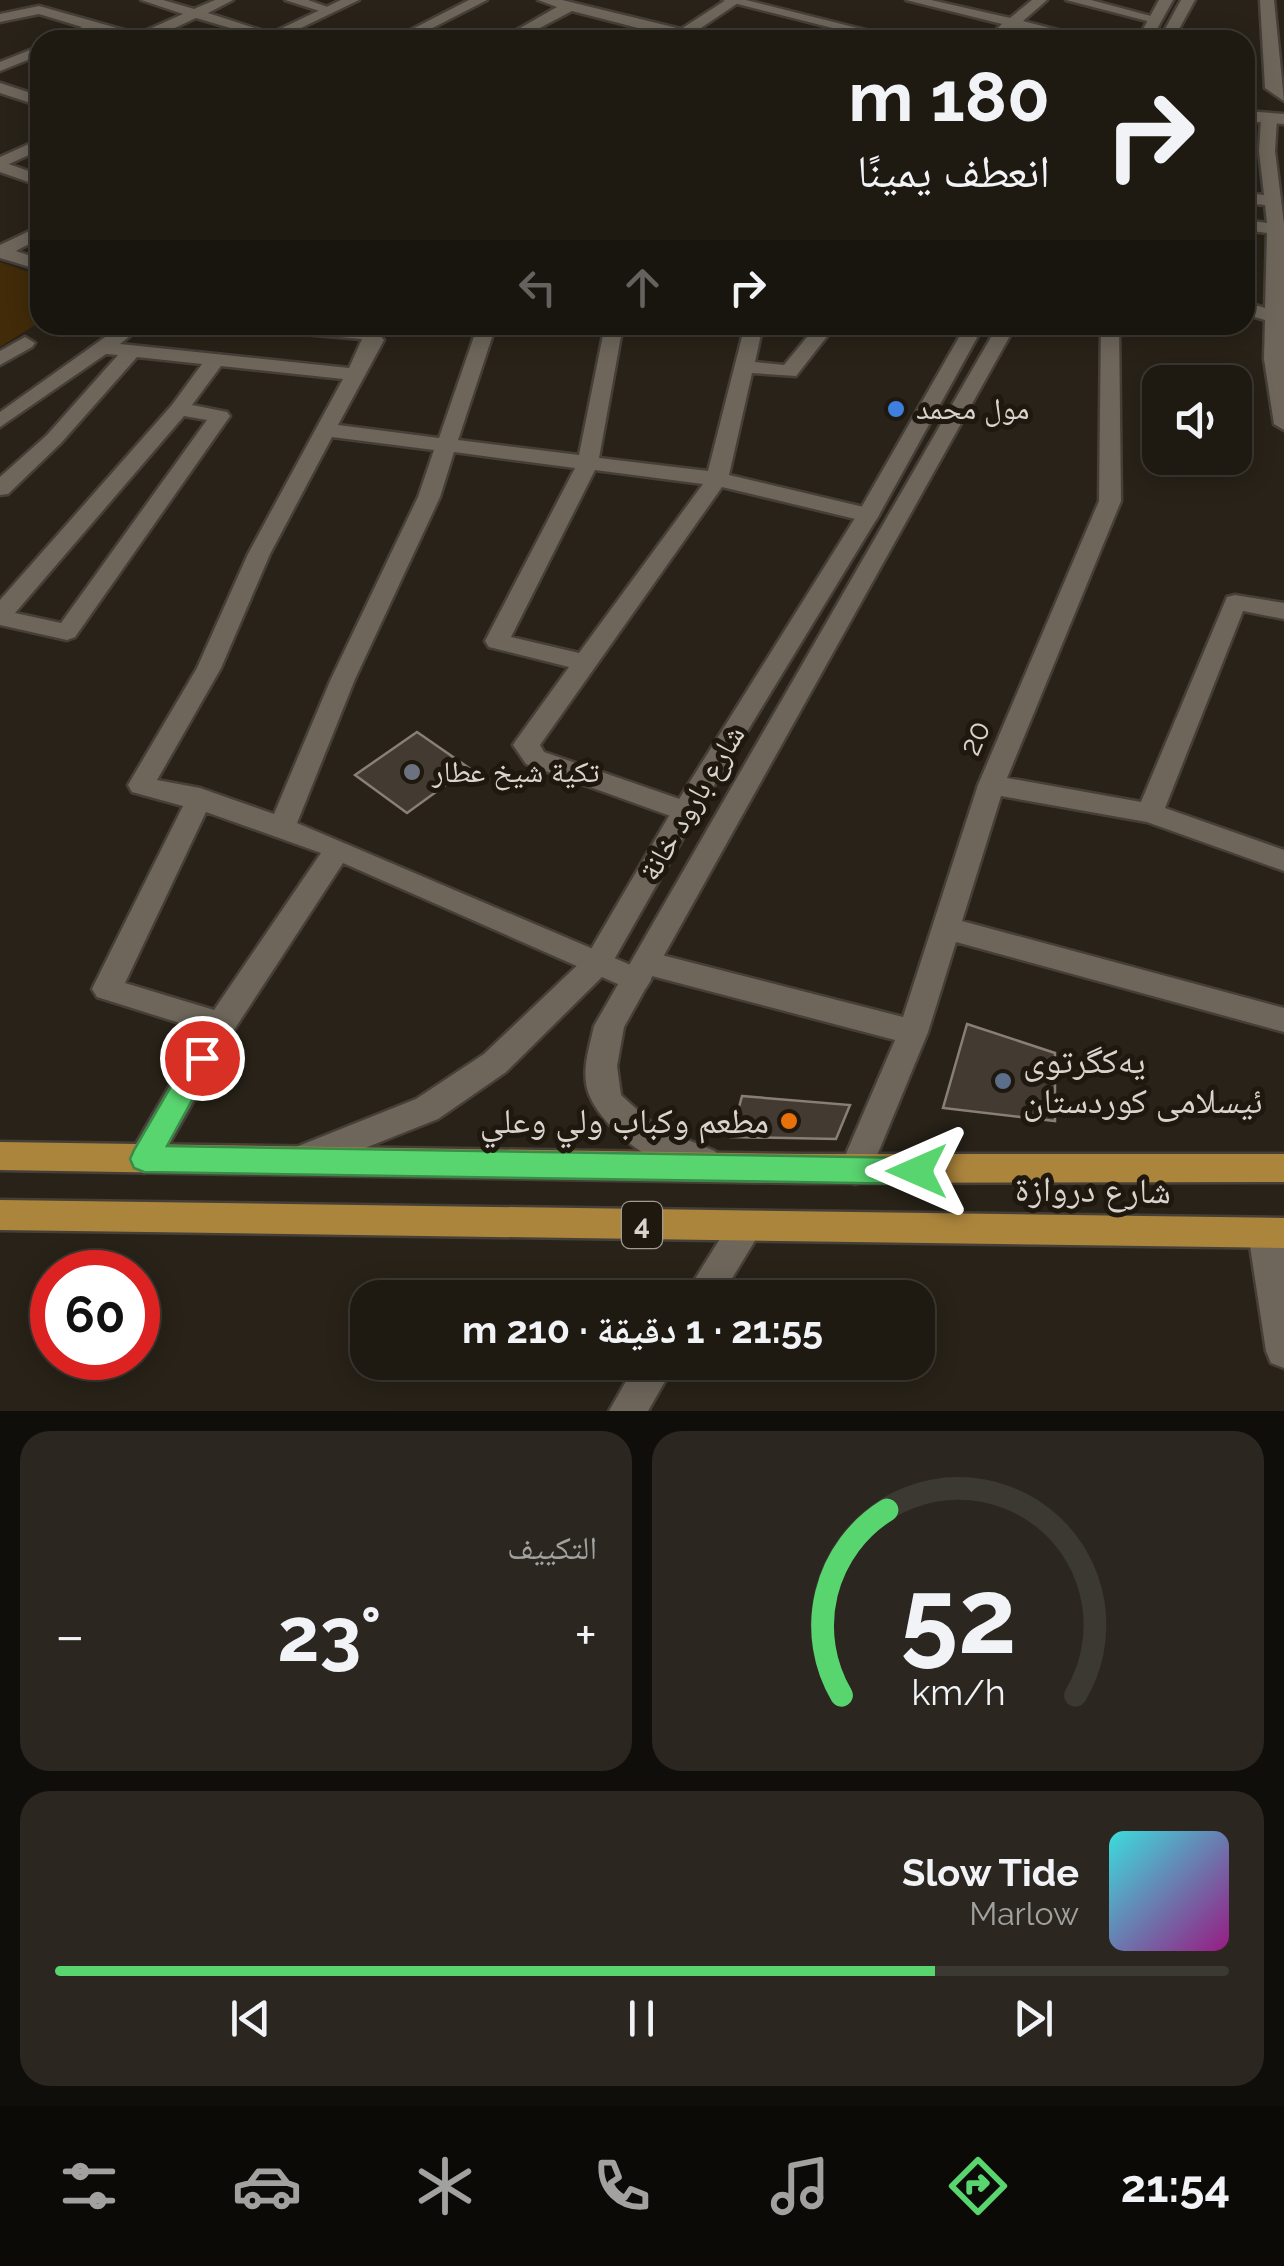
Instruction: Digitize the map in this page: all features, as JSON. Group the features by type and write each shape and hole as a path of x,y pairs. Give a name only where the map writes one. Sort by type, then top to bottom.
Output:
{"main road":[{"name":"شارع دروازة","path":"0,1156 738,1169 1284,1168"},
{"name":"شارع دروازة","path":"0,1214 1274,1233"}],"street":[{"path":"148,0 244,30"},
{"path":"161,30 226,0"},
{"path":"292,0 329,10"},
{"path":"285,30 352,0"},
{"path":"418,30 480,0"},
{"path":"544,0 665,30"},
{"path":"913,0 1046,30"},
{"path":"1003,30 1040,0"},
{"path":"1073,0 1155,19"},
{"path":"1149,30 1166,0"},
{"path":"1172,30 1188,0"},
{"path":"1266,0 1273,88 1284,96"},
{"path":"688,30 732,1 855,30"},
{"path":"0,14 17,16 43,5 108,30"},
{"path":"525,30 570,6"},
{"path":"634,30 643,25"},
{"path":"87,30 96,26"},
{"path":"0,67 30,54"},
{"path":"0,88 30,98"},
{"path":"17,94 30,88"},
{"path":"1276,119 1266,151 1276,229 1275,317 1284,424"},
{"path":"3,159 30,148"},
{"path":"1255,149 1266,151"},
{"path":"3,159 30,175"},
{"path":"1255,199 1274,200"},
{"path":"1255,226 1276,229"},
{"path":"30,236 1,252 30,262"},
{"path":"1255,311 1275,317"},
{"path":"0,420 121,335"},
{"path":"364,335 374,336 356,375 258,554 209,668 141,784 200,798 282,827 597,964 912,1032"},
{"path":"282,827 343,680 430,497 484,335"},
{"path":"584,662 497,641 588,462 612,335"},
{"path":"686,811 535,758 526,745 717,479 751,335"},
{"path":"743,366 789,372 819,335"},
{"name":"شارع بارود خانة","path":"293,1163 426,1109 495,1063 597,964 868,515 970,335"},
{"name":"شارع بارود خانة","path":"738,1169 684,1157 649,1140 622,1117 603,1091 603,1050 610,1026 1001,335"},
{"name":"20","path":"854,1170 912,1032 991,784 1110,501 1110,335"},
{"path":"0,359 26,343"},
{"path":"104,348 356,375"},
{"path":"0,489 54,439 134,350"},
{"path":"179,409 220,416 67,632 0,616 179,409 216,360"},
{"path":"324,430 717,479 868,515"},
{"path":"1150,813 1235,602 1284,611"},
{"path":"991,784 1150,813 1284,860"},
{"path":"200,798 107,989 220,1024"},
{"path":"144,1159 220,1024 337,851"},
{"path":"946,928 1284,1020"},
{"path":"712,1280 747,1226"},
{"path":"1274,1233 1284,1351"},
{"path":"627,1411 647,1380"}],"shaded area":[{"path":"0,262 30,272 30,328 0,347"}],"building":[{"name":"تكية شيخ عطار","path":"417,732 469,768 407,813 355,775"},
{"name":"یەکگرتوی ئیسلامی کوردستان","path":"967,1024 1055,1053 1055,1121 943,1108"},
{"name":"مطعم وكباب ولي وعلي","path":"742,1096 850,1105 836,1139 731,1137"}],"place":[{"name":"مول محمد","path":"896,409"},
{"name":"تكية شيخ عطار","path":"412,772"},
{"name":"یەکگرتوی ئیسلامی کوردستان","path":"1003,1081"},
{"name":"مطعم وكباب ولي وعلي","path":"789,1121"}],"route":[{"path":"202,1058 144,1159 917,1171"}]}
